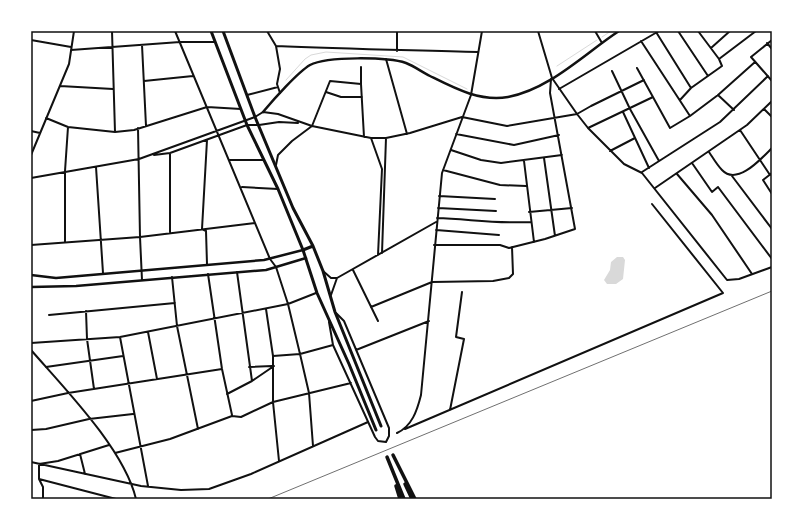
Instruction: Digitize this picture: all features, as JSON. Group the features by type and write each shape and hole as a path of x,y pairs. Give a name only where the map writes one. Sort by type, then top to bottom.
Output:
{"highway":[{"path":"412,499 393,455 415,499"},
{"path":"400,499 387,457 404,499"}],"main road":[{"path":"211,31 247,125 278,189 303,250 317,293 376,430"},
{"path":"223,31 275,166 323,271 335,312 381,426"},
{"path":"303,250 312,246"}],"street":[{"path":"31,155 69,64 74,31"},
{"path":"112,31 115,132"},
{"path":"175,31 193,76 242,187 270,259 276,267 288,304 309,393 313,446"},
{"path":"267,31 276,46 280,69 278,87 280,93"},
{"path":"397,31 397,51"},
{"path":"405,429 417,412 421,396 429,321 436,222 443,170 471,95 482,31"},
{"path":"538,31 552,78 577,114 588,128 624,164 642,172 728,280 739,279 772,267"},
{"path":"596,31 602,43"},
{"path":"31,178 65,170 96,167 139,159 255,117 263,112 280,93 310,65 323,60 386,59 407,64 471,95 492,98 507,97 532,90 552,78 619,31"},
{"path":"678,31 708,76"},
{"path":"679,100 691,88 722,66 719,59 698,31"},
{"path":"711,48 730,31"},
{"path":"719,59 756,31"},
{"path":"559,89 658,32 691,88"},
{"path":"31,40 71,49 112,48 180,42 214,42"},
{"path":"772,40 751,57 772,81"},
{"path":"641,41 690,116"},
{"path":"767,43 772,49"},
{"path":"142,45 146,126"},
{"path":"276,46 397,51 418,50 478,52"},
{"path":"386,59 406,134"},
{"path":"637,68 670,128 690,116 718,95 755,62"},
{"path":"361,67 364,137"},
{"path":"612,71 630,109 659,162"},
{"path":"144,81 193,76"},
{"path":"642,172 720,122 768,76"},
{"path":"434,245 500,245 509,248 575,229 556,118 550,93 552,78"},
{"path":"149,156 170,153 247,125 279,122 301,124 371,138 386,138 406,134 462,117 507,126 577,114 644,80"},
{"path":"275,166 278,155 292,140 312,126 330,81 361,84"},
{"path":"60,86 113,89"},
{"path":"247,95 278,87"},
{"path":"326,92 341,97 362,97"},
{"path":"718,95 734,110"},
{"path":"588,128 653,97"},
{"path":"654,188 677,174 740,130 772,102"},
{"path":"46,118 68,127 115,132 146,126 207,107 242,110"},
{"path":"764,109 772,117"},
{"path":"263,112 278,114 301,124"},
{"path":"623,112 649,168"},
{"path":"65,242 65,170 68,127"},
{"path":"138,128 142,280"},
{"path":"740,130 759,160 771,174 763,180 772,194"},
{"path":"31,131 40,133"},
{"path":"456,134 514,145 559,135"},
{"path":"371,138 382,168 378,255"},
{"path":"382,253 386,138"},
{"path":"610,151 635,138"},
{"path":"202,229 207,140"},
{"path":"732,176 742,174 772,148"},
{"path":"451,150 481,160 501,163 562,155"},
{"path":"709,152 722,171 732,176 772,229"},
{"path":"170,153 170,232"},
{"path":"544,158 554,236"},
{"path":"230,160 263,160"},
{"path":"524,161 529,212 534,242"},
{"path":"692,163 712,192 718,187 772,259"},
{"path":"96,167 103,273"},
{"path":"443,170 500,185 526,186"},
{"path":"677,174 712,215 752,274"},
{"path":"242,187 278,189"},
{"path":"439,196 494,199"},
{"path":"397,433 723,293 652,204"},
{"path":"438,208 496,211"},
{"path":"529,212 572,208"},
{"path":"437,218 492,220 509,223 531,222"},
{"path":"323,271 331,278 337,278 436,222"},
{"path":"31,245 140,237 170,232 255,223"},
{"path":"202,229 206,231 207,264"},
{"path":"436,230 499,235"},
{"path":"371,307 432,282 493,282 509,278 513,274 512,247"},
{"path":"31,275 56,278 270,259 303,250"},
{"path":"31,287 76,286 266,270 306,258"},
{"path":"353,270 378,321"},
{"path":"237,272 252,380"},
{"path":"208,274 222,369 232,416"},
{"path":"172,277 177,326 198,429"},
{"path":"331,295 337,278"},
{"path":"450,410 464,339 456,337 462,292"},
{"path":"31,343 120,337 288,304 317,293"},
{"path":"49,315 175,303"},
{"path":"266,308 274,366 273,402 279,462"},
{"path":"86,311 89,361 94,389"},
{"path":"328,317 333,345 368,422 378,441 386,442 389,436 389,428 344,321 335,312"},
{"path":"356,350 429,321"},
{"path":"148,332 157,380"},
{"path":"120,337 133,414 148,486"},
{"path":"273,356 300,354 333,345"},
{"path":"31,350 46,366 115,453 132,484 136,499"},
{"path":"46,366 123,356"},
{"path":"249,367 274,366"},
{"path":"227,394 274,366"},
{"path":"31,401 68,393 222,369"},
{"path":"115,453 170,439 232,416 241,417 273,402 351,383"},
{"path":"31,430 46,429 89,419 133,414"},
{"path":"31,462 132,484 181,490 209,489 251,474 368,422"},
{"path":"39,464 58,461 109,445"},
{"path":"80,454 85,474"},
{"path":"39,464 39,479 43,487 43,499"},
{"path":"39,479 116,499"}],"shaded area":[{"path":"617,257 623,257 625,260 623,279 616,284 607,284 604,280 610,270 611,262"}],"waterway":[{"path":"602,37 611,31"},
{"path":"557,66 597,40"},
{"path":"286,80 305,59 311,55 326,52 403,57 467,89"}],"railway":[{"path":"268,499 772,291"}]}
